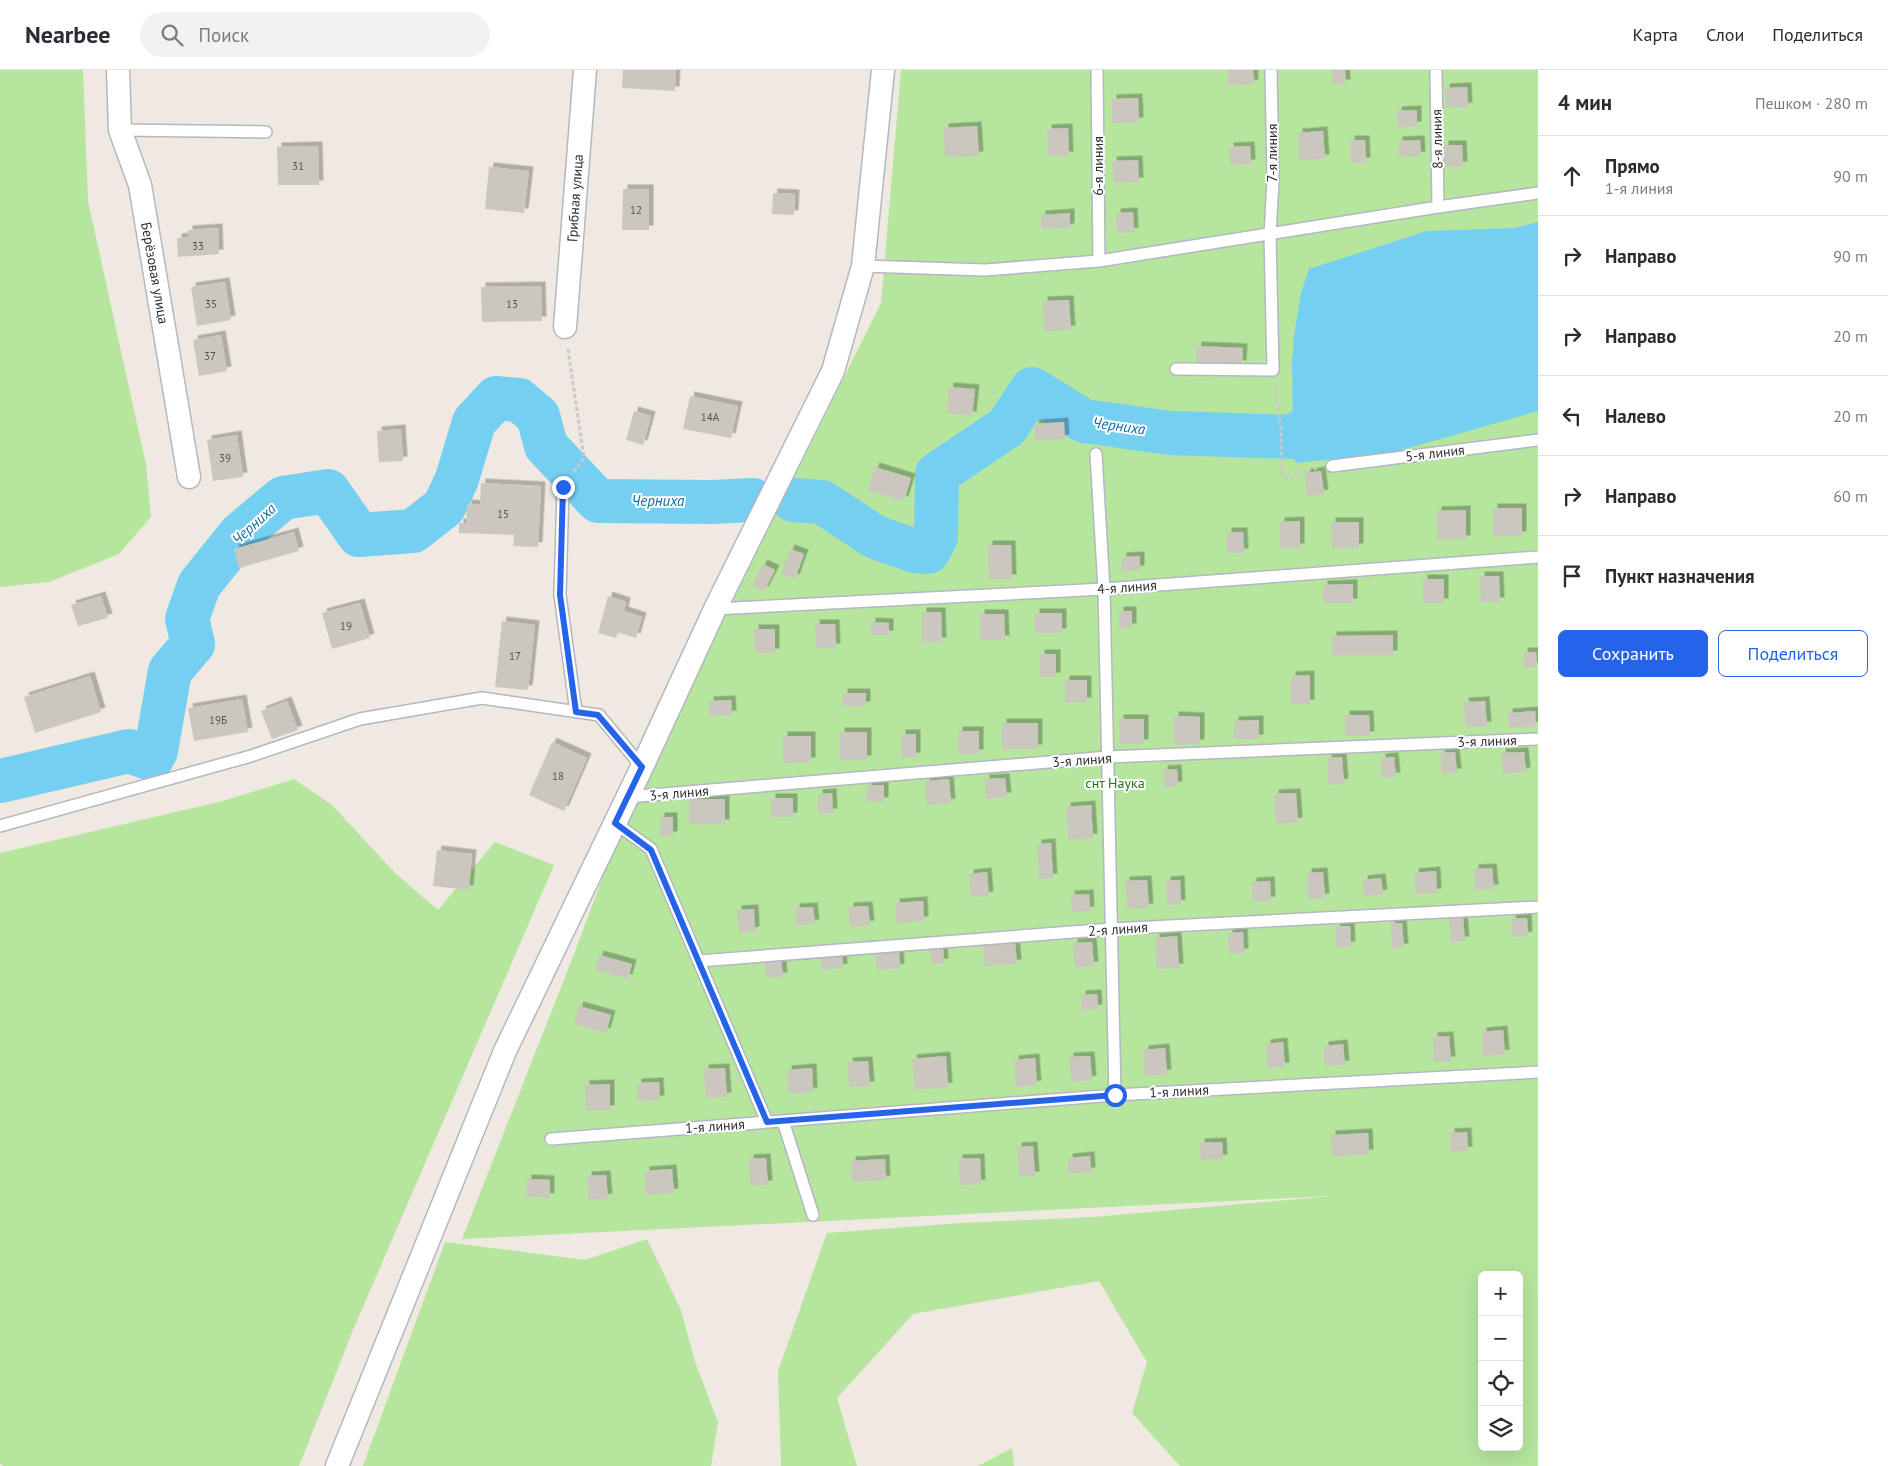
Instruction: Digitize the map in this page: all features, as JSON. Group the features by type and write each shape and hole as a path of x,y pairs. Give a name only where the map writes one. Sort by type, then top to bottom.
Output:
{"street":[{"name":"Берёзовая улица","path":"118,70 120,130 140,184 189,477"},
{"name":"Грибная улица","path":"565,327 585,70"},
{"path":"337,1466 505,1051 642,767 715,608 833,371 863,266 883,70"}],"lane":[{"name":"6-я линия","path":"1097,70 1099,261"},
{"name":"7-я линия","path":"1271,70 1273,181 1270,235 1273,370"},
{"name":"8-я линия","path":"1436,70 1438,207"},
{"path":"120,130 266,132"},
{"path":"863,266 985,270 1099,261 1538,193"},
{"path":"1176,369 1273,370"},
{"name":"5-я линия","path":"1332,466 1538,440"},
{"path":"1096,454 1104,589 1115,1095"},
{"path":"563,487 560,595 576,712"},
{"name":"4-я линия","path":"715,608 1104,589 1538,557"},
{"path":"0,826 251,756 360,719 482,698 598,715 642,767"},
{"name":"3-я линия","path":"627,797 1108,757 1538,739"},
{"path":"615,823 651,850 767,1122"},
{"name":"2-я линия","path":"699,962 1111,929 1538,907"},
{"name":"1-я линия","path":"551,1139 1115,1095 1538,1072"},
{"path":"783,1121 812,1214"}],"path":[{"path":"565,327 584,458"},
{"path":"1273,370 1281,429 1282,476 1291,478 1302,471 1332,466"}],"green space":[{"path":"0,70 83,70 88,201 146,465 151,517 119,554 49,582 0,587"},
{"name":"снт Наука","path":"901,70 1538,70 1538,1466 1180,1466 1132,1413 1147,1362 1099,1281 913,1314 837,1398 857,1466 781,1466 778,1371 827,1233 961,1223 1093,1217 1332,1196 462,1239 576,949 636,787 728,610 881,303"},
{"path":"294,779 332,805 395,873 438,910 495,842 554,865 353,1330 299,1466 3,1466 0,1463 0,853 223,801"},
{"path":"647,1239 681,1310 695,1362 718,1422 711,1466 363,1466 445,1242 585,1260"},
{"path":"1012,1448 1014,1466 978,1466"}],"water":[{"path":"1538,222 1538,411 1391,453 1296,463 1290,446 1293,422 1292,364 1294,336 1301,293 1309,269 1427,231 1514,228"}],"building":[{"path":"623,70 676,70 675,91 622,88"},
{"path":"1228,70 1253,70 1254,84 1228,85"},
{"path":"1332,70 1345,70 1346,84 1332,84"},
{"path":"1467,87 1468,107 1446,108 1445,88"},
{"path":"1138,98 1139,122 1112,123 1112,99"},
{"path":"1417,110 1417,126 1398,127 1397,111"},
{"path":"977,126 979,156 945,157 944,128"},
{"path":"1068,128 1069,156 1048,156 1047,129"},
{"path":"1323,131 1325,159 1299,160 1298,133"},
{"path":"1350,140 1365,140 1366,162 1351,163"},
{"path":"1420,140 1421,156 1399,157 1398,141"},
{"path":"1444,145 1462,145 1463,166 1445,167"},
{"path":"318,146 319,185 278,185 277,147"},
{"path":"1250,146 1251,164 1230,165 1229,147"},
{"path":"1138,160 1139,182 1114,183 1112,161"},
{"path":"489,167 529,171 524,213 485,209"},
{"path":"623,189 649,189 649,230 622,230"},
{"path":"773,193 795,194 794,215 772,214"},
{"path":"1133,212 1134,232 1117,233 1116,213"},
{"path":"1070,213 1070,228 1042,229 1041,215"},
{"path":"218,228 219,254 178,257 177,238 188,237 188,230"},
{"path":"225,282 231,320 197,326 191,287"},
{"path":"541,286 542,321 482,322 481,287"},
{"path":"1069,300 1071,330 1044,331 1043,301"},
{"path":"221,335 227,371 199,376 193,340"},
{"path":"1197,346 1243,348 1242,365 1196,363"},
{"path":"949,387 975,389 972,416 947,413"},
{"path":"690,396 738,406 731,438 683,429"},
{"path":"634,411 651,416 643,445 626,440"},
{"path":"1064,422 1065,439 1035,441 1034,424"},
{"path":"401,429 403,461 379,462 377,431"},
{"path":"237,435 243,477 213,481 207,440"},
{"path":"875,467 911,478 904,501 868,490"},
{"path":"1321,471 1324,494 1307,496 1305,473"},
{"path":"481,483 541,486 538,547 513,546 514,535 459,533 459,523 466,523 467,504 480,505"},
{"path":"1493,508 1522,508 1522,536 1493,536"},
{"path":"1466,510 1466,540 1437,540 1437,511"},
{"path":"1300,521 1300,548 1280,548 1280,522"},
{"path":"1331,522 1359,522 1359,548 1332,548"},
{"path":"294,532 299,551 239,568 234,549"},
{"path":"1227,532 1243,532 1244,553 1227,553"},
{"path":"988,545 1011,545 1012,579 989,579"},
{"path":"790,549 804,554 795,579 781,574"},
{"path":"1140,556 1140,570 1122,571 1122,557"},
{"path":"763,564 775,570 764,591 752,585"},
{"path":"1480,576 1499,576 1500,602 1481,602"},
{"path":"1423,579 1444,579 1444,603 1423,603"},
{"path":"1353,584 1353,603 1323,603 1323,585"},
{"path":"101,596 108,618 78,626 71,605"},
{"path":"608,596 626,602 624,611 642,617 636,638 618,632 616,638 598,633"},
{"path":"360,603 370,638 332,649 322,613"},
{"path":"1119,611 1132,611 1132,628 1119,628"},
{"path":"922,612 941,612 942,642 922,642"},
{"path":"1035,613 1062,613 1062,633 1035,633"},
{"path":"980,614 1004,614 1005,640 980,640"},
{"path":"502,621 535,625 528,690 495,687"},
{"path":"871,622 889,623 889,635 871,635"},
{"path":"815,624 835,624 836,648 816,648"},
{"path":"754,629 775,629 775,653 755,653"},
{"path":"1393,635 1393,655 1332,655 1332,636"},
{"path":"1523,652 1536,652 1537,667 1524,668"},
{"path":"1040,654 1056,654 1056,677 1040,677"},
{"path":"1310,675 1310,704 1291,704 1291,676"},
{"path":"90,676 101,712 35,733 24,697"},
{"path":"1065,680 1087,680 1087,702 1065,702"},
{"path":"843,693 866,693 866,706 843,706"},
{"path":"242,699 248,732 194,741 188,708"},
{"path":"731,700 732,715 710,716 709,701"},
{"path":"287,701 298,730 272,739 261,711"},
{"path":"1485,701 1487,726 1466,727 1464,702"},
{"path":"1535,711 1536,726 1509,728 1508,713"},
{"path":"1345,715 1369,715 1370,736 1345,736"},
{"path":"1174,716 1200,717 1200,744 1174,745"},
{"path":"1119,719 1144,719 1144,744 1120,744"},
{"path":"1259,720 1259,739 1234,739 1234,721"},
{"path":"1002,723 1038,723 1038,749 1002,749"},
{"path":"958,731 979,731 979,754 958,754"},
{"path":"840,732 867,732 867,760 840,760"},
{"path":"901,734 916,734 916,757 901,758"},
{"path":"783,736 811,736 811,762 783,763"},
{"path":"552,742 587,758 564,811 529,795"},
{"path":"1455,752 1457,773 1442,774 1440,753"},
{"path":"1524,752 1526,772 1503,774 1501,753"},
{"path":"1342,757 1344,783 1329,785 1327,758"},
{"path":"1394,757 1396,777 1382,778 1381,758"},
{"path":"1177,769 1178,786 1164,787 1163,770"},
{"path":"1005,778 1007,797 986,798 985,779"},
{"path":"949,779 951,803 926,805 925,781"},
{"path":"867,785 884,785 884,802 867,802"},
{"path":"832,793 833,813 818,813 818,794"},
{"path":"1296,793 1298,822 1276,824 1274,794"},
{"path":"771,798 793,798 793,817 771,817"},
{"path":"689,799 725,799 725,824 689,824"},
{"path":"1091,805 1093,838 1069,840 1066,807"},
{"path":"660,817 673,817 673,836 660,836"},
{"path":"1051,843 1053,878 1039,879 1037,844"},
{"path":"437,850 472,854 469,890 433,886"},
{"path":"1492,868 1494,889 1475,890 1474,869"},
{"path":"1436,871 1437,893 1416,894 1414,873"},
{"path":"987,872 989,896 971,897 969,874"},
{"path":"1323,872 1325,898 1308,899 1307,873"},
{"path":"1381,878 1383,894 1364,896 1363,880"},
{"path":"1147,880 1149,908 1127,909 1125,881"},
{"path":"1180,880 1181,904 1167,905 1166,881"},
{"path":"1270,881 1271,901 1253,902 1252,882"},
{"path":"1089,894 1090,911 1072,912 1070,895"},
{"path":"923,901 924,921 897,923 895,903"},
{"path":"868,906 870,925 850,927 849,907"},
{"path":"813,907 815,924 796,926 795,908"},
{"path":"754,909 755,931 739,933 737,910"},
{"path":"1463,917 1465,941 1451,942 1449,918"},
{"path":"1527,918 1528,936 1513,937 1511,919"},
{"path":"1390,923 1402,923 1404,948 1392,948"},
{"path":"1335,926 1350,926 1351,946 1337,947"},
{"path":"1243,932 1244,953 1229,954 1228,933"},
{"path":"1177,936 1179,968 1157,969 1155,938"},
{"path":"1015,940 1017,964 985,966 983,942"},
{"path":"1092,942 1094,966 1075,967 1073,943"},
{"path":"943,948 944,963 931,964 930,949"},
{"path":"899,950 900,968 877,970 876,952"},
{"path":"842,953 843,968 822,970 820,955"},
{"path":"599,955 632,964 628,979 595,970"},
{"path":"781,956 783,977 766,978 764,957"},
{"path":"1097,994 1098,1009 1082,1010 1081,995"},
{"path":"579,1006 611,1015 606,1033 574,1024"},
{"path":"1503,1030 1505,1054 1483,1056 1482,1032"},
{"path":"1449,1036 1451,1061 1434,1062 1433,1037"},
{"path":"1283,1042 1285,1067 1267,1068 1266,1044"},
{"path":"1343,1044 1345,1065 1325,1066 1324,1046"},
{"path":"1165,1048 1167,1074 1145,1076 1144,1050"},
{"path":"946,1056 948,1087 915,1090 912,1059"},
{"path":"1090,1056 1092,1080 1071,1082 1069,1057"},
{"path":"1035,1058 1037,1085 1016,1087 1014,1060"},
{"path":"868,1061 870,1086 849,1087 848,1062"},
{"path":"725,1068 727,1097 706,1098 704,1069"},
{"path":"812,1068 813,1092 789,1094 787,1070"},
{"path":"659,1082 660,1100 637,1101 637,1083"},
{"path":"610,1084 610,1110 586,1110 585,1085"},
{"path":"1467,1132 1468,1151 1451,1152 1450,1133"},
{"path":"1368,1133 1369,1154 1332,1157 1331,1135"},
{"path":"1222,1142 1223,1159 1201,1160 1200,1143"},
{"path":"1033,1146 1035,1176 1019,1176 1017,1147"},
{"path":"1090,1156 1091,1172 1069,1174 1068,1158"},
{"path":"766,1158 768,1185 750,1186 749,1159"},
{"path":"980,1158 981,1184 960,1185 958,1159"},
{"path":"885,1159 886,1180 852,1182 851,1161"},
{"path":"672,1169 674,1193 646,1195 645,1171"},
{"path":"606,1175 608,1198 589,1200 587,1176"},
{"path":"527,1179 550,1180 550,1198 526,1196"}],"waterway":[{"name":"Черниха","path":"793,500 822,502 875,537 915,551 928,552 936,537 937,474 1007,427 1032,389 1084,421 1170,433 1291,437 1342,408"},
{"name":"Черниха","path":"0,781 129,751 152,758 156,751 170,671 193,644 187,619 199,585 240,534 283,498 328,491 359,535 413,531 444,507 457,479 474,422 496,398 519,400 538,416 546,446 598,501 712,502 753,500"}],"route":[{"path":"563,487 560,595 576,712 598,715 642,767 615,823 651,850 767,1122 1115,1095"}]}
